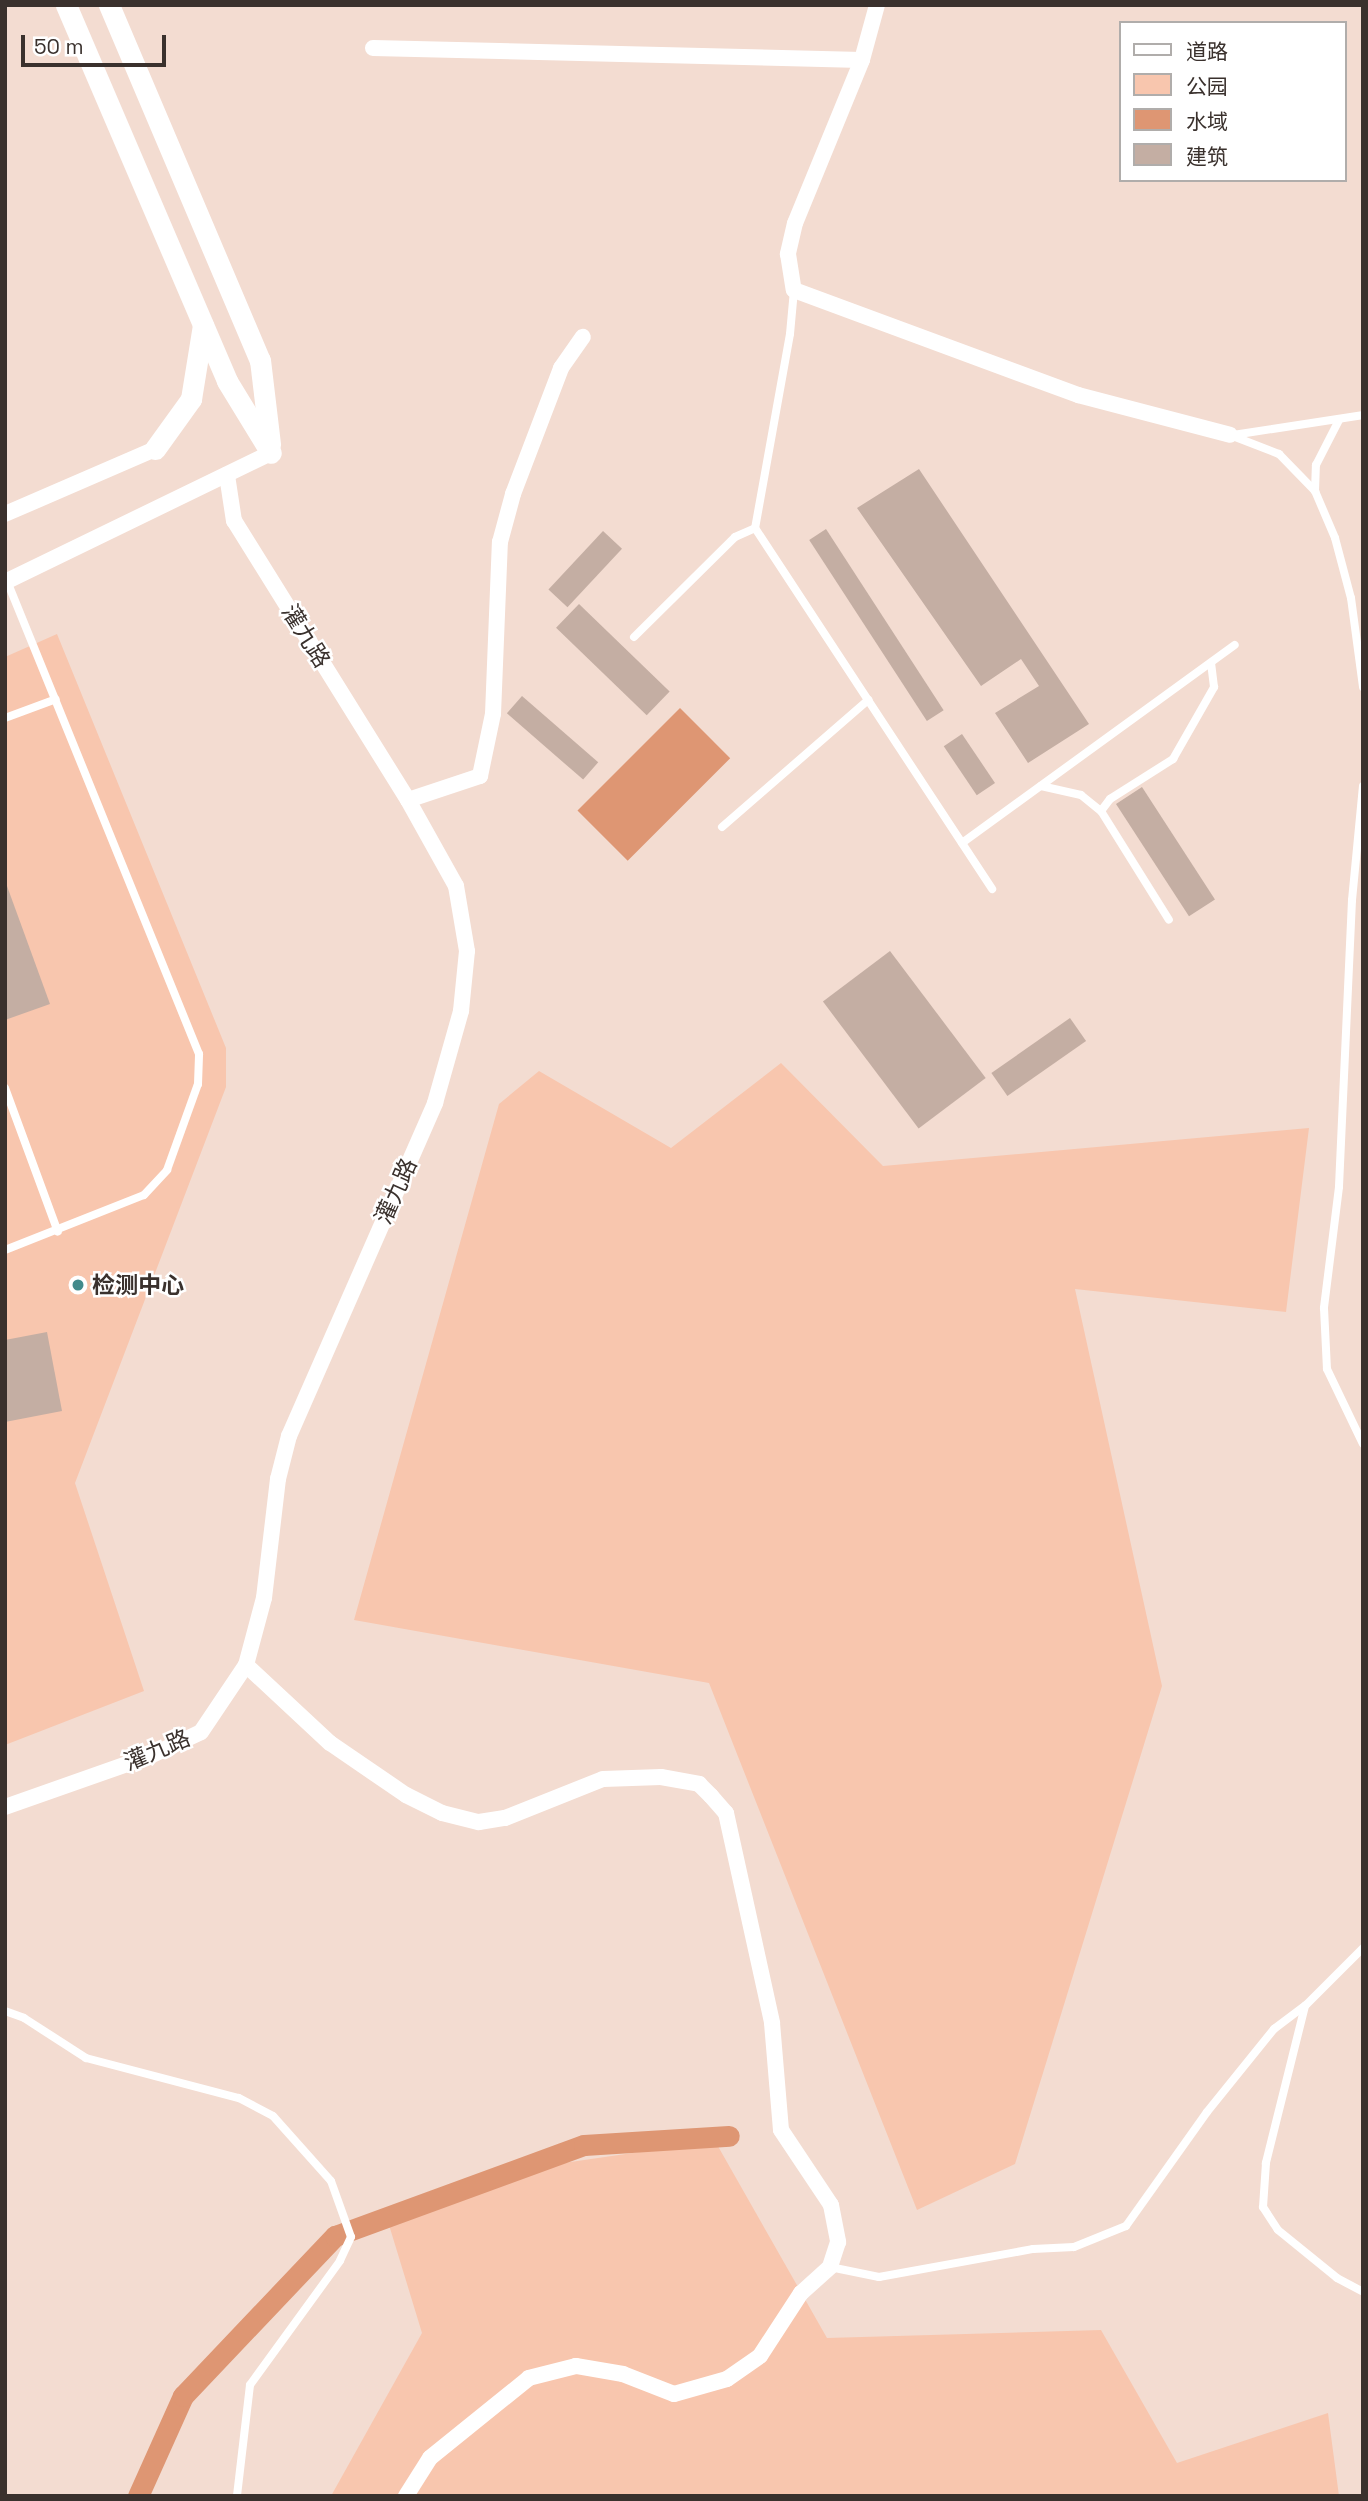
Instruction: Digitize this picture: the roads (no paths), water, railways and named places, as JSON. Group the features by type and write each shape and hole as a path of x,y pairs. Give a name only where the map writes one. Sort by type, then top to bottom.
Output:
{"street":[{"path":"66,5 227,381 271,453"},
{"path":"108,5 260,360 271,453"},
{"path":"877,5 862,60 795,223 788,254 794,289 1077,395 1230,435"},
{"path":"373,48 862,60"},
{"path":"5,514 155,449 191,399 203,325"},
{"path":"408,800 480,776 493,714 500,542 513,494 561,368 583,337"},
{"path":"6,581 271,453"},
{"name":"灌九路","path":"5,1807 150,1756 201,1732 246,1665 264,1598 278,1479 289,1436 435,1103 461,1011 467,951 456,886 408,800 234,521 227,475"},
{"path":"246,1665 330,1743 405,1795 442,1813 479,1822 505,1818 603,1780 661,1777 699,1784 726,1813 772,2023 781,2130 831,2205 838,2242 830,2267 801,2293 760,2356 727,2379 674,2394 623,2374 576,2366 529,2378 430,2458 406,2496"}],"lane":[{"path":"794,289 790,334 755,528 992,889"},
{"path":"1230,435 1363,415"},
{"path":"1315,491 1316,464 1339,420"},
{"path":"1230,435 1279,454 1315,491 1335,538 1351,598 1363,687"},
{"path":"634,637 735,537 755,528"},
{"path":"5,1250 58,1232 144,1195 167,1170 198,1084 200,1054 6,581"},
{"path":"962,843 1236,645"},
{"path":"1101,811 1110,799 1173,759 1214,687 1211,663"},
{"path":"5,718 56,699"},
{"path":"722,828 868,700"},
{"path":"1041,786 1081,795 1101,811 1169,920"},
{"path":"1363,786 1352,900 1339,1187 1324,1308 1327,1369 1363,1444"},
{"path":"5,1088 58,1232"},
{"path":"830,2267 879,2277 1033,2249 1074,2247 1126,2226 1207,2112 1274,2029 1306,2005 1363,1948"},
{"path":"1306,2005 1266,2163 1263,2207 1278,2230 1336,2278 1363,2292"},
{"path":"5,2011 24,2018 86,2058 239,2098 273,2116 331,2181 351,2237 340,2260 250,2385 237,2496"}],"water":[{"path":"680,708 730,758 628,861 577,811"}],"waterway":[{"path":"138,2496 183,2396 335,2236 584,2145 729,2136"}],"place":[{"name":"检测中心","path":"78,1285"}]}
